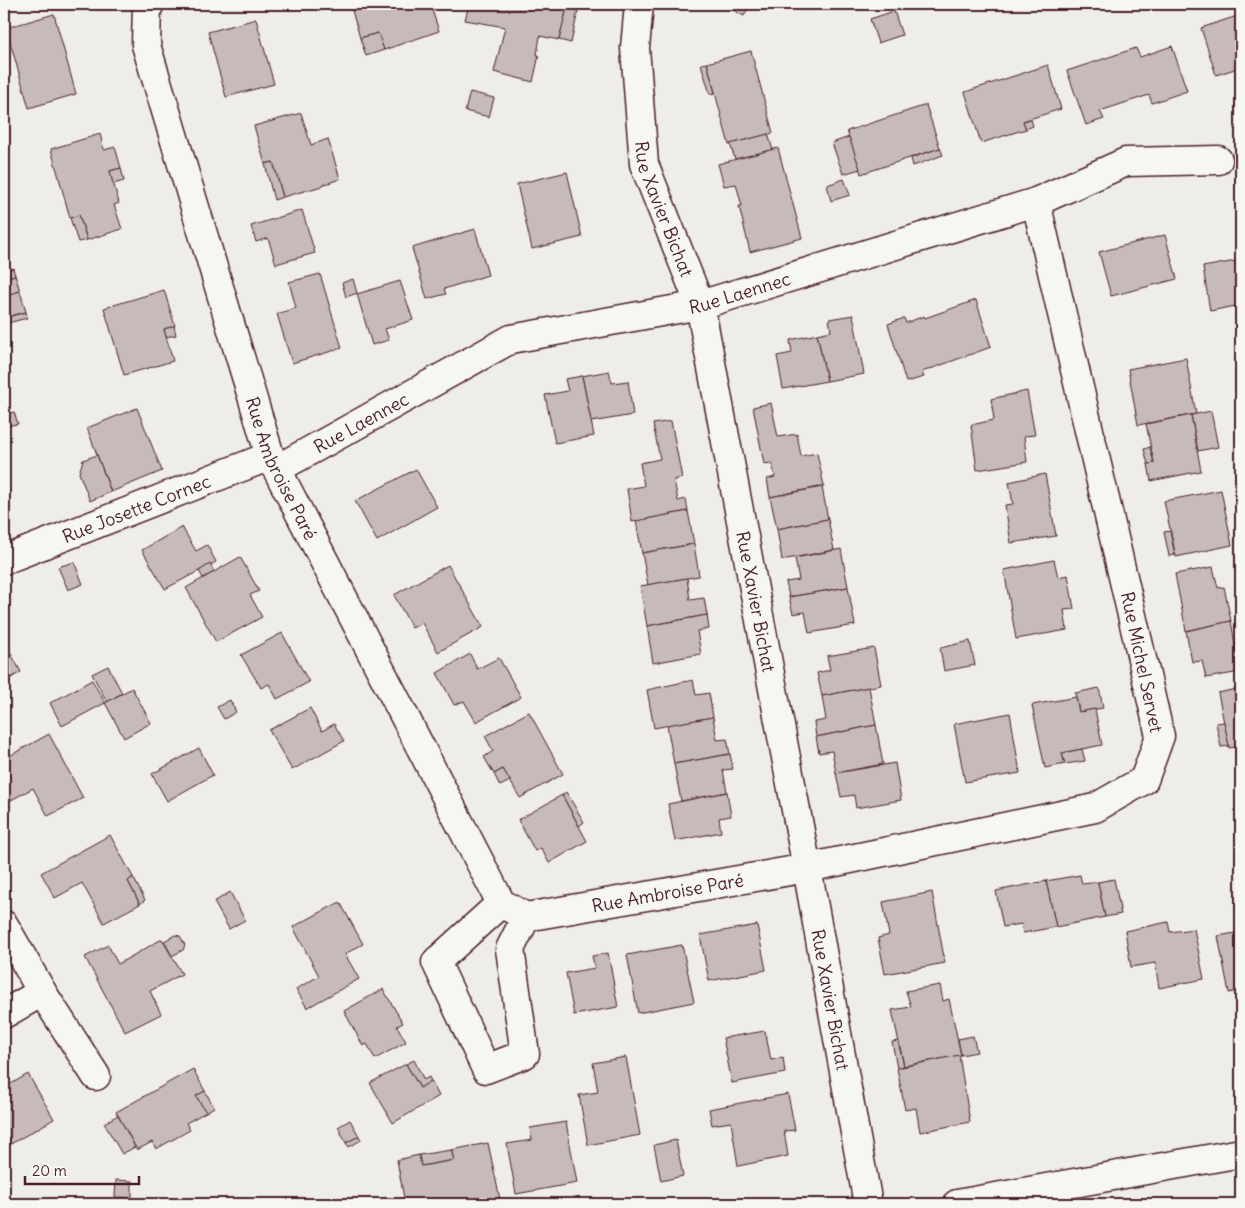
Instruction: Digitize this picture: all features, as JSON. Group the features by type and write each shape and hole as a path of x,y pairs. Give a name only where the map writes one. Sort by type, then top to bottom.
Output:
{"street":[{"name":"Rue Ambroise Paré","path":"150,4 147,5 146,45 273,462 501,903"},
{"name":"Rue Xavier Bichat","path":"639,4 635,48 644,164 700,305 807,868 868,1204"},
{"name":"Rue Laennec","path":"273,462 511,339 700,305 1036,202 1126,162 1218,160"},
{"name":"Rue Michel Servet","path":"807,868 1095,808 1144,780 1160,736 1036,202"},
{"name":"Rue Josette Cornec","path":"4,560 273,462"},
{"name":"Rue Ambroise Paré","path":"526,916 807,868"},
{"path":"501,903 526,916 510,949 525,1054 486,1069 436,962 501,903"},
{"path":"4,924 42,992 96,1076"},
{"path":"4,1014 42,992"},
{"path":"957,1204 1241,1153"}],"building":[{"path":"350,4 430,4 439,31 384,50 378,33 360,38"},
{"path":"469,4 568,4 559,40 540,36 537,55 539,55 533,82 494,72 505,27 465,20"},
{"path":"722,4 750,4 744,16"},
{"path":"567,8 578,11 571,43 559,40"},
{"path":"1241,9 1241,67 1216,75 1201,28 1240,15 1238,10"},
{"path":"894,11 902,35 878,43 870,19"},
{"path":"54,14 76,94 29,108 6,28"},
{"path":"256,19 274,84 226,97 208,32"},
{"path":"378,33 384,50 366,56 360,38"},
{"path":"1172,46 1187,91 1152,103 1149,95 1100,111 1104,119 1086,125 1067,71 1136,48 1140,57"},
{"path":"751,51 773,133 729,145 707,63"},
{"path":"707,63 715,93 710,94 701,64"},
{"path":"1048,65 1061,109 1023,121 1026,129 981,143 965,92"},
{"path":"470,92 494,98 489,117 465,111"},
{"path":"926,105 940,148 861,174 847,131"},
{"path":"301,113 311,145 328,139 340,179 283,197 273,162 265,164 254,126"},
{"path":"1031,119 1033,126 1026,129 1023,121"},
{"path":"100,134 104,150 115,147 121,168 110,171 119,203 114,205 122,229 87,240 79,215 70,218 51,149"},
{"path":"768,134 773,150 735,159 730,144"},
{"path":"849,137 860,169 843,174 832,143"},
{"path":"778,148 802,238 750,252 736,184 724,186 718,164"},
{"path":"940,148 943,155 913,166 911,158"},
{"path":"273,162 283,197 274,200 265,164"},
{"path":"121,168 124,181 113,184 110,171"},
{"path":"567,172 582,237 532,249 517,184"},
{"path":"844,179 850,195 831,201 827,185"},
{"path":"302,210 315,253 276,264 268,238 256,242 251,226"},
{"path":"79,215 87,240 78,242 70,218"},
{"path":"475,229 488,275 444,289 446,294 427,299 412,248"},
{"path":"1165,235 1177,279 1111,296 1099,252"},
{"path":"1241,260 1241,305 1210,311 1203,267"},
{"path":"13,268 15,275 4,278 4,271"},
{"path":"320,274 342,348 292,363 277,314 296,308 289,282"},
{"path":"15,275 20,291 4,296 4,278"},
{"path":"353,279 357,293 346,297 342,283"},
{"path":"400,281 413,320 385,329 389,340 372,345 357,294"},
{"path":"164,290 175,326 164,329 173,361 124,375 104,308"},
{"path":"20,291 26,312 4,318 4,296"},
{"path":"976,300 991,347 922,372 924,377 906,382 888,324 904,318 906,323 924,316 925,318"},
{"path":"26,312 27,318 4,324 4,318"},
{"path":"853,315 864,374 827,381 817,334 831,331 829,319"},
{"path":"174,326 176,335 166,337 164,329"},
{"path":"817,334 827,381 783,389 777,356 792,353 790,340"},
{"path":"1186,358 1196,414 1138,425 1128,369"},
{"path":"609,371 612,383 628,381 633,415 591,422 582,376"},
{"path":"582,376 594,436 555,443 545,395 568,391 565,379"},
{"path":"1027,391 1035,435 1024,436 1027,462 977,470 971,425 994,420 991,399"},
{"path":"771,403 778,437 797,434 801,456 817,453 824,486 770,497 767,479 775,477 772,463 764,464 753,407"},
{"path":"137,408 162,471 111,492 87,428"},
{"path":"1211,411 1218,447 1198,451 1191,415"},
{"path":"14,412 18,424 5,426 4,414"},
{"path":"1191,415 1201,471 1151,481 1148,464 1154,463 1146,424"},
{"path":"671,421 682,478 674,480 678,501 686,499 688,511 632,522 627,489 644,486 640,463 660,459 653,424"},
{"path":"1150,447 1154,463 1148,464 1144,449"},
{"path":"97,455 111,492 90,501 79,473 83,460"},
{"path":"416,469 437,507 377,541 355,501"},
{"path":"1045,474 1056,536 1011,543 1005,505 1013,504 1009,482"},
{"path":"822,487 828,519 777,529 770,497"},
{"path":"1221,490 1232,545 1176,557 1164,501"},
{"path":"688,511 694,544 642,553 636,521"},
{"path":"828,519 834,550 782,560 777,529"},
{"path":"182,527 196,551 207,545 216,562 165,589 142,550"},
{"path":"1170,531 1175,555 1169,556 1164,532"},
{"path":"694,544 699,576 648,585 642,553"},
{"path":"841,549 848,587 789,597 786,582 799,580 795,558"},
{"path":"240,557 259,591 250,595 262,617 216,642 186,588"},
{"path":"1054,560 1058,577 1068,575 1074,609 1064,610 1067,630 1016,639 1004,570"},
{"path":"74,562 83,584 68,590 58,567"},
{"path":"210,564 214,572 203,578 199,571"},
{"path":"448,565 483,627 438,652 422,623 412,628 394,595"},
{"path":"1213,567 1218,588 1224,587 1231,621 1186,631 1175,574"},
{"path":"687,578 690,600 704,598 707,615 647,626 640,586"},
{"path":"848,587 855,625 809,633 805,612 793,614 789,597"},
{"path":"707,615 709,629 697,631 701,654 653,663 647,626"},
{"path":"1231,621 1240,672 1206,678 1202,661 1192,662 1186,631"},
{"path":"282,633 309,682 277,699 269,684 261,688 241,655"},
{"path":"4,641 21,672 4,682"},
{"path":"970,641 975,665 944,671 940,648"},
{"path":"874,648 881,685 822,696 817,673 830,670 827,656"},
{"path":"470,654 477,669 499,658 521,697 476,722 464,701 454,705 437,673"},
{"path":"108,666 122,693 107,702 92,674"},
{"path":"92,680 105,703 62,726 50,703"},
{"path":"693,680 696,695 709,693 713,717 654,728 647,690"},
{"path":"869,687 876,725 816,737 814,722 826,720 822,696"},
{"path":"132,688 151,723 124,738 105,703"},
{"path":"1099,688 1103,708 1079,712 1075,693"},
{"path":"1241,688 1241,746 1229,748 1218,693"},
{"path":"1076,697 1079,712 1095,709 1102,745 1062,753 1065,764 1045,768 1032,705"},
{"path":"230,700 236,712 224,719 217,707"},
{"path":"310,708 322,731 334,724 344,741 292,770 269,730"},
{"path":"529,712 563,774 520,798 503,769 494,774 484,757 493,751 485,736"},
{"path":"1010,713 1020,773 965,782 954,724"},
{"path":"713,717 717,740 727,739 730,754 674,764 667,725"},
{"path":"1224,722 1229,746 1221,747 1216,723"},
{"path":"876,725 883,764 836,773 832,751 819,753 816,737"},
{"path":"49,734 83,798 48,816 33,788 4,804 4,759"},
{"path":"199,748 213,775 167,801 152,774"},
{"path":"1082,749 1085,761 1065,764 1062,753"},
{"path":"730,754 733,769 723,770 727,792 681,801 674,764"},
{"path":"895,763 901,800 856,808 854,795 841,797 836,773"},
{"path":"503,769 510,781 500,786 494,774"},
{"path":"566,792 584,822 579,826 562,795"},
{"path":"727,792 731,816 719,818 721,832 675,841 668,804"},
{"path":"562,795 587,841 549,863 541,848 535,851 518,820"},
{"path":"110,835 133,877 128,881 140,904 104,923 82,883 55,898 41,873"},
{"path":"1080,875 1082,884 1098,882 1105,917 1056,927 1046,881"},
{"path":"133,877 145,900 140,904 128,881"},
{"path":"1114,879 1121,914 1105,917 1098,882"},
{"path":"1046,881 1056,927 1023,933 1021,924 1003,927 996,891"},
{"path":"230,892 245,920 229,929 214,902"},
{"path":"932,892 945,963 885,974 878,938 889,935 883,902"},
{"path":"340,902 363,944 345,954 359,979 307,1008 296,989 319,976 293,927"},
{"path":"1168,922 1170,932 1194,929 1204,979 1159,988 1155,963 1131,967 1125,931"},
{"path":"757,925 766,970 709,981 700,935"},
{"path":"1241,932 1241,990 1229,993 1218,936"},
{"path":"175,935 180,936 185,945 183,950 172,956 164,941"},
{"path":"162,939 182,974 150,991 161,1014 125,1032 85,957 108,945 118,964"},
{"path":"682,945 694,1002 638,1013 627,955"},
{"path":"608,953 618,1007 574,1015 566,973 595,968 592,956"},
{"path":"940,985 943,1001 949,999 961,1055 904,1066 892,1010 911,1007 906,991"},
{"path":"383,989 403,1023 397,1026 406,1042 375,1059 367,1044 363,1046 344,1011"},
{"path":"765,1031 771,1060 783,1057 785,1073 732,1083 723,1038"},
{"path":"973,1036 977,1052 961,1055 958,1039"},
{"path":"898,1041 904,1066 897,1068 892,1042"},
{"path":"959,1055 970,1122 920,1132 916,1108 905,1110 897,1068"},
{"path":"626,1057 640,1135 588,1145 579,1095 598,1092 593,1063"},
{"path":"414,1060 424,1080 429,1077 431,1081 420,1088 406,1064"},
{"path":"406,1064 420,1088 431,1081 439,1096 393,1123 370,1083"},
{"path":"193,1069 205,1091 196,1096 206,1112 186,1123 190,1130 156,1149 152,1142 137,1150 116,1112"},
{"path":"28,1074 54,1119 4,1148 4,1088"},
{"path":"205,1091 214,1107 206,1112 196,1096"},
{"path":"788,1094 795,1130 784,1131 788,1156 738,1166 731,1122 712,1125 709,1109"},
{"path":"118,1115 135,1147 122,1154 104,1123"},
{"path":"350,1120 359,1136 346,1143 338,1127"},
{"path":"566,1122 577,1183 516,1194 507,1144 532,1140 530,1128"},
{"path":"359,1136 361,1140 349,1147 346,1143"},
{"path":"676,1140 683,1176 661,1181 654,1145"},
{"path":"488,1143 501,1204 405,1204 397,1160 419,1155 421,1166 454,1160 451,1150"},
{"path":"451,1150 454,1160 421,1166 419,1155"},
{"path":"116,1180 132,1181 132,1198 115,1197"}]}
